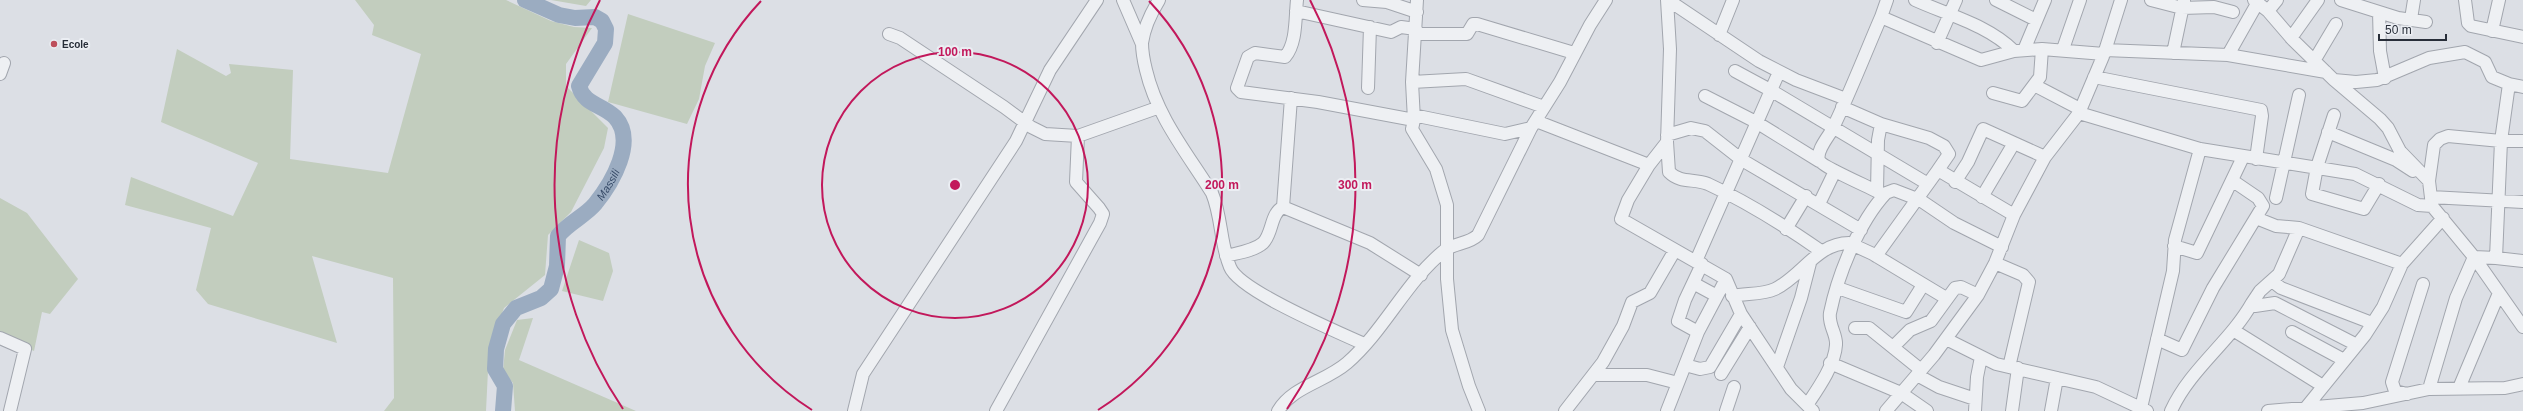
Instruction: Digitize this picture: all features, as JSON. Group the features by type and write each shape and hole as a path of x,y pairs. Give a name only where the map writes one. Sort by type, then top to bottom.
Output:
{"street":[{"path":"854,411 863,374 1025,123 1050,70 1097,0"},
{"path":"1123,0 1142,44 1148,78 1158,108 1176,140 1212,193 1216,203 1226,256 1234,275 1251,287 1316,322 1364,344"},
{"path":"1142,44 1153,10 1158,0"},
{"path":"1363,0 1417,6 1412,82 1414,118 1412,129 1436,169 1447,205 1446,249 1452,330 1468,386 1479,411"},
{"path":"1278,411 1284,401 1300,389 1330,375 1348,362 1421,275 1446,249 1470,242 1478,235 1534,124 1560,82 1574,53 1606,0"},
{"path":"1667,0 1719,35 1780,72 1844,103 1881,124 1929,138 1944,146 1949,154 1876,256"},
{"path":"1667,0 1670,49 1667,167 1672,175 1683,181 1701,181 1727,193 1821,251"},
{"path":"1719,35 1733,0"},
{"path":"1819,161 1821,149 1844,103 1887,0"},
{"path":"1915,0 1998,37 2019,51"},
{"path":"1937,43 1956,0"},
{"path":"1996,0 2036,20"},
{"path":"2019,51 2045,0"},
{"path":"2063,50 2080,0"},
{"path":"1886,411 1946,339 1978,295 1995,263 2014,216 2045,157 2080,111 2105,52 2121,0"},
{"path":"2151,0 2214,7 2233,12"},
{"path":"2268,11 2277,0"},
{"path":"2291,38 2318,0"},
{"path":"2341,0 2374,7 2411,19 2426,22"},
{"path":"2411,19 2414,0"},
{"path":"2465,0 2469,25 2523,37"},
{"path":"2492,31 2499,0"},
{"path":"2228,55 2256,1 2268,11 2291,38 2314,61 2380,119 2388,128 2400,151 2429,181"},
{"path":"2173,53 2183,4"},
{"path":"1574,53 1477,24 1474,24 1468,34 1416,31 1401,27 1391,32 1296,5 1294,29 1288,54 1285,57 1255,54 1248,57 1237,88 1241,92 1250,94 1291,98 1505,134 1534,124 1649,165"},
{"path":"2374,7 2385,78"},
{"path":"1881,17 1937,43 1981,60 2019,51 2042,49 2228,55 2364,82 2385,78 2429,58 2465,52 2485,62 2492,77 2509,84 2523,87"},
{"path":"2314,61 2336,24"},
{"path":"1368,88 1370,27"},
{"path":"889,34 900,38 936,61 1025,123 1045,134 1078,136 1158,108"},
{"path":"1993,93 2022,101 2041,73 2042,49"},
{"path":"1735,71 1772,91 1928,184"},
{"path":"1698,332 1678,321 1699,263 1742,160 1756,122 1780,72"},
{"path":"2094,77 2261,110 2262,116 2256,159"},
{"path":"1412,82 1466,79 1544,107"},
{"path":"2496,258 2500,200 2501,141 2509,84"},
{"path":"2034,85 2080,111 2200,149 2356,174 2379,184 2418,206 2432,201 2500,200 2523,202"},
{"path":"2276,198 2299,95"},
{"path":"1705,96 1756,122 1835,171 1881,193 1893,190 1917,199 1966,230 2002,247"},
{"path":"1226,256 1263,243 1274,218 1283,207 1291,98"},
{"path":"2334,115 2317,167 2312,193 2315,196 2364,209 2379,184"},
{"path":"1861,230 1806,196 1742,160 1708,132 1699,128 1686,129 1667,139 1649,165 1621,219 1726,280 1741,314 1791,389 1809,409 1824,379 1836,346 1830,316 1838,288 1853,244 1861,230 1881,193 1877,153 1881,124"},
{"path":"1955,182 1968,162 1984,129 2045,157"},
{"path":"2328,132 2396,160 2429,181"},
{"path":"996,411 1100,223 1103,214 1076,182 1078,136"},
{"path":"2523,141 2501,141 2448,136 2440,139 2434,145 2429,181 2432,201 2443,218 2474,257 2523,327"},
{"path":"1982,197 2014,143"},
{"path":"1946,339 1981,357 2014,368 2107,391 2144,410 2157,340 2174,265 2174,246 2200,149"},
{"path":"2174,246 2197,253 2233,181 2243,157"},
{"path":"1938,170 1955,182 2014,216"},
{"path":"1819,204 1835,171"},
{"path":"2157,340 2182,350 2213,288 2263,206 2261,201 2233,181"},
{"path":"1786,229 1806,196"},
{"path":"1283,207 1370,243 1421,275"},
{"path":"2256,218 2276,226 2299,228 2402,264"},
{"path":"2305,409 2357,345 2383,307 2402,264 2443,218"},
{"path":"2171,411 2193,376 2233,330 2260,291 2279,274 2299,228"},
{"path":"1732,296 1774,289 1810,263 1821,251 1838,244 1853,244 1946,298"},
{"path":"1565,411 1593,376 1613,344 1632,302 1650,293 1675,250"},
{"path":"2474,257 2523,261"},
{"path":"2429,389 2454,303 2474,257"},
{"path":"1777,366 1801,298 1810,263"},
{"path":"1995,263 2023,275 2029,282 2014,368 2012,411"},
{"path":"1667,411 1698,332 1726,280"},
{"path":"2272,281 2281,288 2372,323"},
{"path":"1693,283 1717,296"},
{"path":"1838,288 1906,312 1923,284"},
{"path":"2408,395 2395,392 2392,382 2423,284"},
{"path":"1893,347 1910,330 1931,321 1946,298 1958,286 1978,295"},
{"path":"2459,388 2499,293"},
{"path":"2252,303 2255,306 2277,303 2357,345"},
{"path":"1685,365 1700,369 1710,367 1741,314"},
{"path":"1721,374 1750,327"},
{"path":"1855,328 1869,328 1893,347 1919,372 1939,387 1975,399"},
{"path":"2233,330 2324,386"},
{"path":"2292,332 2344,360"},
{"path":"0,338 26,350 10,411"},
{"path":"1975,411 1975,399 1981,357"},
{"path":"1830,363 1901,393 1927,411"},
{"path":"1593,376 1647,375 1678,383"},
{"path":"2051,411 2057,378"},
{"path":"2268,411 2362,407 2429,389 2504,388 2523,384"},
{"path":"1726,411 1734,387"}],"green space":[{"path":"355,0 506,0 551,21 574,27 592,28 566,64 566,86 608,128 604,148 571,212 548,235 545,275 504,308 489,350 486,411 384,411 394,398 393,278 312,256 337,343 208,304 196,290 211,228 125,205 131,177 233,216 258,163 161,122 177,49 226,76 231,73 229,64 293,70 290,159 388,173 421,54 372,35 374,25"},
{"path":"551,0 591,0 586,6"},
{"path":"628,14 715,43 705,66 699,99 687,124 608,102"},
{"path":"0,198 27,213 78,279 50,314 42,312 34,351 0,336"},
{"path":"579,240 609,253 613,271 603,301 562,291"},
{"path":"533,318 519,360 636,411 515,411 513,383 503,371 505,350 517,320"}],"waterway":[{"name":"Massili","path":"503,411 505,386 495,369 496,349 503,324 516,308 541,298 551,289 557,266 558,236 562,231 591,208 602,195 615,174 620,162 624,138 621,127 615,117 605,109 589,101 581,92 579,86 605,43 606,29 602,21 595,17 575,18 559,15 525,0"}],"place":[{"name":"Ecole","path":"54,44"}]}
